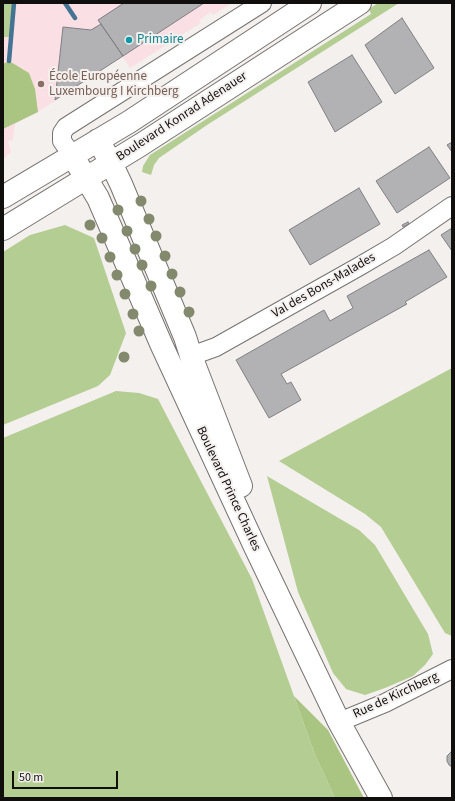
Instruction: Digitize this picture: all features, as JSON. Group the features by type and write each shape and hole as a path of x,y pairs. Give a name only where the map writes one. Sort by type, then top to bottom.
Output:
{"main road":[{"name":"Boulevard Konrad Adenauer","path":"3,197 136,117 310,3"},
{"name":"Boulevard Konrad Adenauer","path":"3,229 112,163 360,3"},
{"name":"Boulevard Prince Charles","path":"98,140 112,163 185,336 191,356 264,543 286,612"},
{"name":"Boulevard Prince Charles","path":"72,156 98,198 171,365 251,540 339,722 381,798"},
{"path":"171,365 191,356"}],"street":[{"path":"72,156 62,141 62,133 66,127 262,3"},
{"name":"Val des Bons-Malades","path":"191,356 216,347 360,266 394,246 452,206"},
{"name":"Rue de Kirchberg","path":"339,722 385,703 452,669"}],"shaded area":[{"name":"École Européenne Luxembourg I Kirchberg","path":"3,3 232,3 213,15 211,12 199,20 201,23 130,68 122,56 38,112 15,124 13,140 8,141 11,152 3,160"}],"green space":[{"path":"3,3 14,3 12,37 3,37"},
{"path":"378,3 399,3 207,125 159,158 154,165 151,175 142,172 143,166 150,155 371,14 369,9"},
{"path":"9,61 29,73 35,89 38,112 3,129 3,64"},
{"path":"65,225 94,238 126,333 110,375 98,386 3,425 3,252 30,235"},
{"path":"452,368 452,636 445,633 381,527 365,514 279,461"},
{"path":"116,391 139,393 158,399 252,579 314,752 335,798 3,798 3,438"},
{"path":"267,476 359,530 375,545 428,634 433,654 425,665 413,676 365,695 346,689 333,673 298,592"},
{"path":"294,696 328,730 364,798 335,798 314,752"}],"building":[{"name":"Primaire","path":"124,3 204,3 123,56 98,20"},
{"path":"402,18 434,68 395,94 365,45"},
{"path":"101,24 123,56 55,100 63,27 91,30"},
{"path":"352,55 382,102 335,132 308,82"},
{"path":"452,142 452,152 447,145"},
{"path":"429,147 450,178 397,213 376,181"},
{"path":"359,188 380,224 310,265 289,230"},
{"path":"408,222 409,224 403,227 402,225"},
{"path":"452,228 452,251 441,235"},
{"path":"429,250 447,277 405,302 407,304 281,374 287,384 291,382 301,400 269,418 236,360 324,310 330,321 353,308 347,296"},
{"path":"451,752 452,767 447,761 447,756"}],"waterway":[{"path":"9,61 14,3"},
{"path":"65,3 75,18"}],"place":[{"name":"Primaire","path":"129,40"},
{"name":"École Européenne Luxembourg I Kirchberg","path":"41,84"}]}
